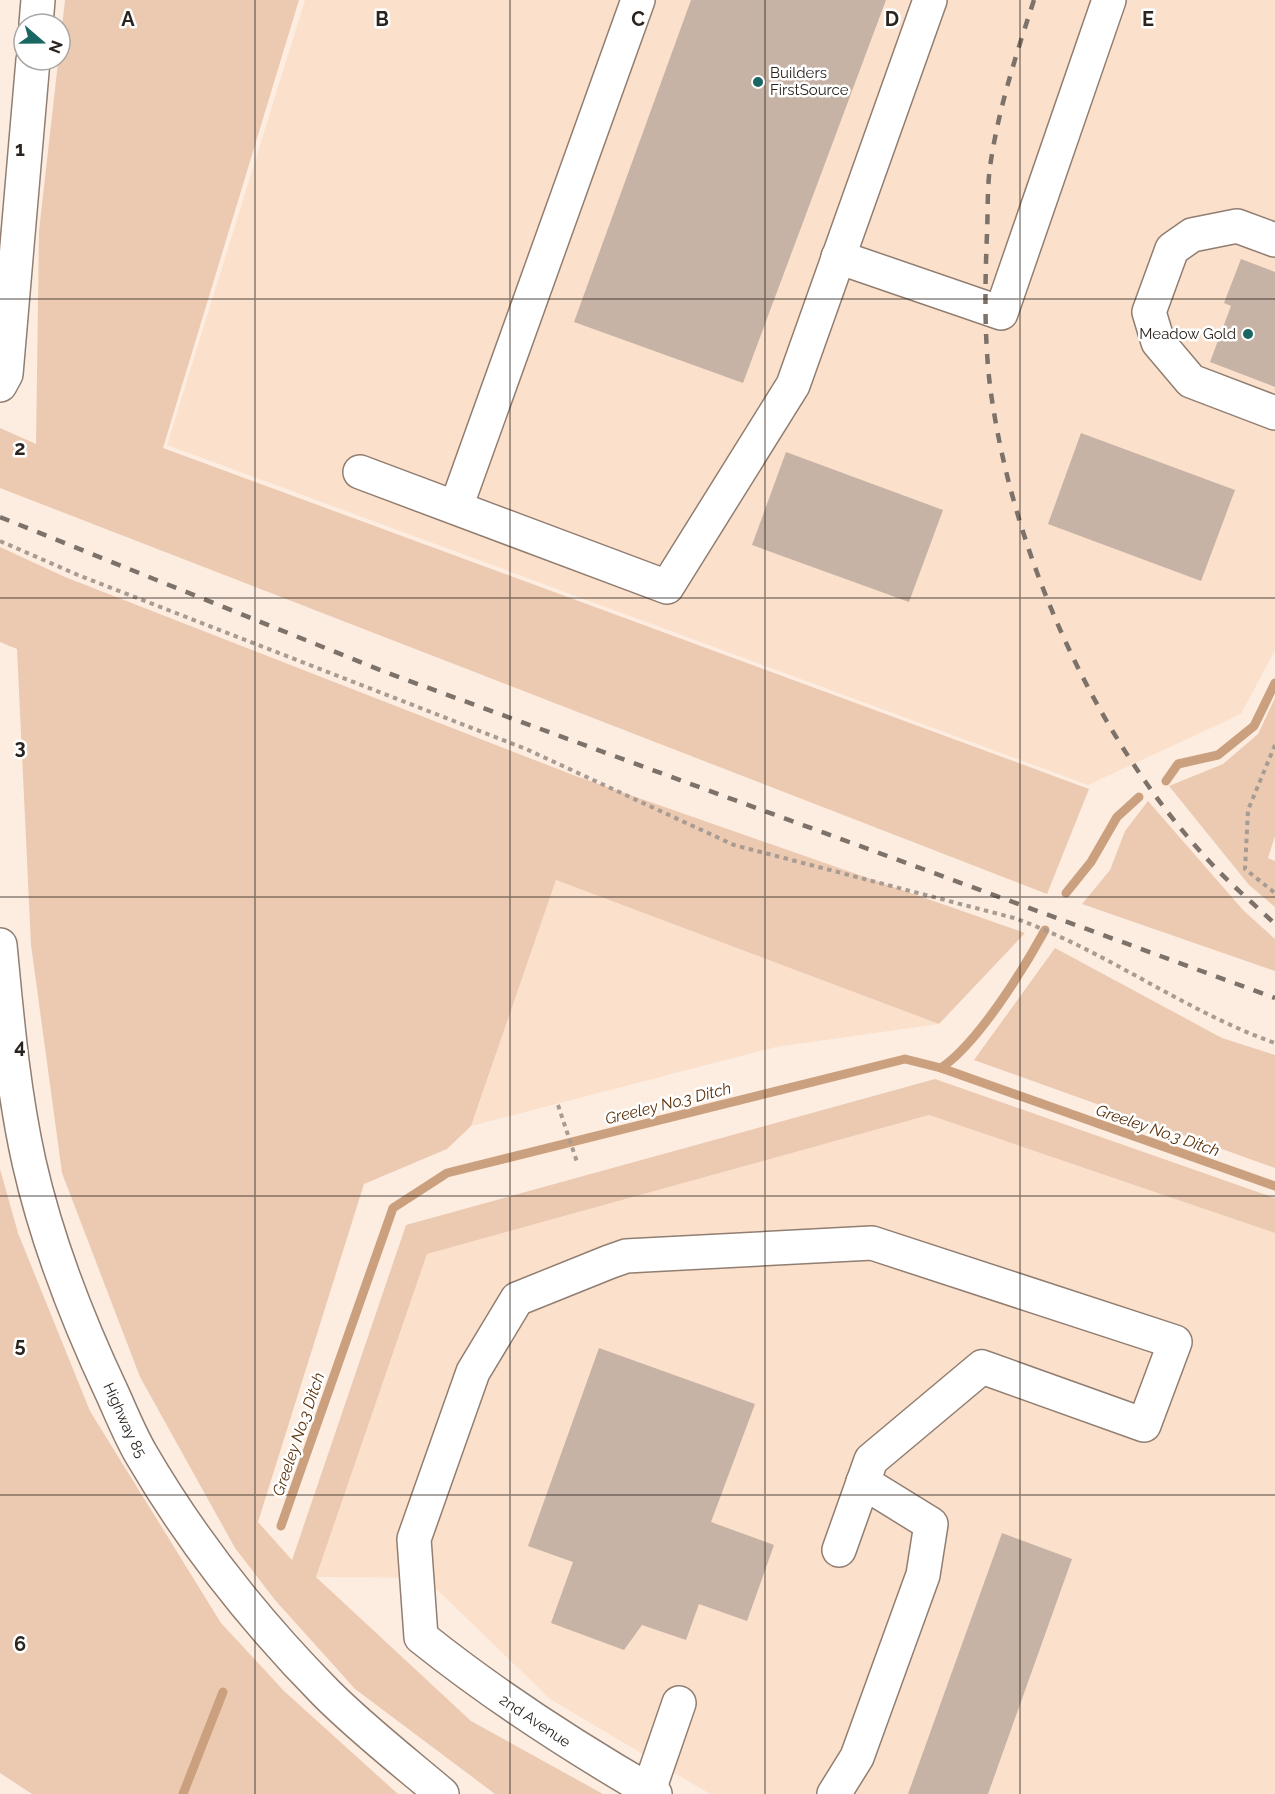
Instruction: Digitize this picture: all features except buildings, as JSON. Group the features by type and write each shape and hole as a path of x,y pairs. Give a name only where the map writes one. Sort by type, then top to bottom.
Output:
{"main road":[{"path":"456,507 638,0"},
{"path":"360,472 667,587 793,385 930,0"},
{"path":"838,257 1001,314 1109,0"},
{"path":"0,385 6,374 32,72"},
{"path":"1275,240 1237,226 1192,235 1172,249 1149,312 1158,342 1191,381 1275,413"},
{"name":"Highway 85","path":"0,945 11,1067 30,1163 51,1241 86,1339 140,1453 200,1544 235,1590 296,1661 336,1703 442,1794"},
{"name":"2nd Avenue","path":"652,1792 571,1745 494,1694 421,1637 414,1539 473,1372 517,1299 626,1256 872,1243 1174,1342 1144,1425 982,1367 871,1460 863,1482"},
{"path":"834,1794 857,1757 923,1575 931,1524 863,1482 839,1551"},
{"path":"652,1792 679,1703"}],"path":[{"path":"0,541 78,575 526,749 734,845 1014,918 1059,934 1237,1030 1275,1043"},
{"path":"1275,745 1248,810 1245,869 1275,893"},
{"path":"558,1105 577,1162"}],"shaded area":[{"path":"65,0 299,0 163,448 1089,789 1047,894 0,488 0,428 36,444 39,231 57,72 72,72 72,12 64,12"},
{"path":"305,0 1275,0 1275,650 1241,714 1088,785 167,445"},
{"path":"0,547 65,577 573,775 1025,933 939,1024 556,880 471,1126 447,1149 364,1184 258,1522 292,1560 406,1225 935,1079 1275,1198 1275,1233 929,1115 427,1254 316,1577 471,1721 603,1794 495,1794 355,1689 275,1600 235,1548 140,1377 62,1173 31,945 17,649 0,642"},
{"path":"1275,698 1275,836 1268,858 1275,861 1275,907 1249,885 1169,786 1223,764 1258,734"},
{"path":"1148,801 1243,910 1275,939 1275,971 1082,904 1110,870 1125,831"},
{"path":"556,880 939,1024 776,1047 471,1126"},
{"path":"1055,948 1222,1038 1275,1055 1275,1168 974,1060"},
{"path":"929,1115 1275,1233 1275,1794 710,1794 550,1699 425,1578 316,1577 427,1254"},
{"path":"0,1169 18,1233 90,1411 221,1623 284,1691 398,1794 32,1794 0,1773"}],"waterway":[{"path":"1166,781 1178,764 1218,755 1254,726 1275,683"},
{"path":"1066,893 1091,862 1117,817 1139,797"},
{"path":"941,1068 970,1042 999,1005 1045,930"},
{"name":"Greeley No.3 Ditch","path":"281,1526 393,1208 447,1173 905,1059 941,1068 1275,1186"},
{"name":"Greeley No.3 Ditch","path":"183,1794 223,1692"}],"railway":[{"path":"1034,0 1003,104 993,146 988,192 985,290 988,367 1001,449 1017,513 1039,577 1065,640 1095,700 1129,758 1167,812 1209,861 1275,924"},
{"path":"0,517 385,672 1275,998"}],"place":[{"name":"Builders FirstSource","path":"758,82"},
{"name":"Meadow Gold","path":"1248,334"}]}
